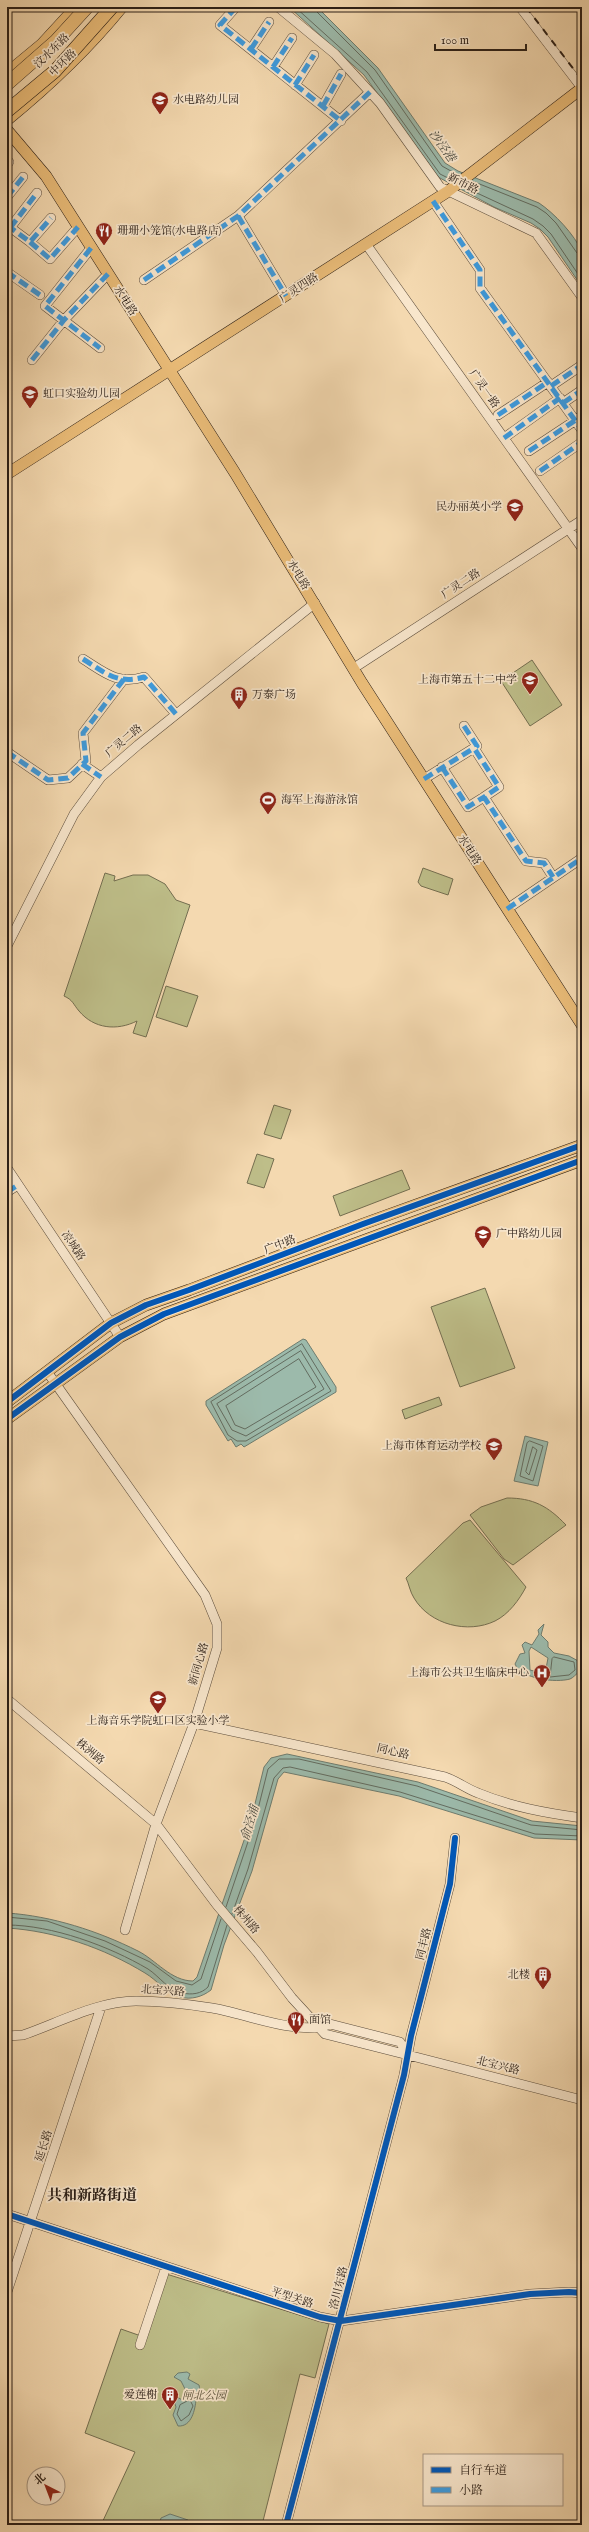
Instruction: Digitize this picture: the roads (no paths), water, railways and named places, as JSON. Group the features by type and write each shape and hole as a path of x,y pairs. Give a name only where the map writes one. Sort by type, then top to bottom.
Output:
{"highway":[{"name":"中环路","path":"7,111 35,89 70,56 112,7"},
{"name":"中环路","path":"7,84 56,41 86,11"}],"main road":[{"name":"汶水东路","path":"7,73 42,44 76,7"},
{"name":"汶水东路","path":"7,90 49,55 86,11 93,7"},
{"name":"汶水东路","path":"7,105 59,60 106,7"},
{"path":"104,29 106,7"},
{"name":"汶水东路","path":"7,120 44,90 94,42 122,7"},
{"name":"广灵四路","path":"7,474 433,201 474,172 582,88"},
{"name":"水电路","path":"7,130 46,176 235,473 354,668 582,1025"},
{"name":"广中路","path":"7,1402 48,1373 110,1323 146,1305 197,1288 363,1224 582,1145"},
{"path":"7,1420 120,1337 170,1312 582,1160"}],"street":[{"path":"236,7 220,25 340,121"},
{"name":"新市路","path":"278,7 335,54 380,103 433,179 449,190 536,233 582,297"},
{"path":"520,7 582,88"},
{"path":"251,49 269,22"},
{"path":"273,67 292,38"},
{"path":"295,85 314,55"},
{"path":"323,106 341,74"},
{"path":"144,280 238,216 370,92"},
{"path":"7,197 23,178"},
{"path":"37,193 9,227 50,259 78,227"},
{"path":"433,201 480,270 480,288 561,401 579,418 582,430"},
{"path":"238,216 286,296"},
{"path":"30,242 51,218"},
{"name":"广灵一路","path":"366,244 582,548"},
{"path":"91,248 45,306 100,348"},
{"path":"7,272 40,295"},
{"path":"32,360 64,320 108,274"},
{"path":"498,415 582,365"},
{"path":"504,438 561,401 582,390"},
{"path":"529,451 579,418"},
{"path":"540,471 582,442"},
{"name":"广灵二路","path":"354,668 582,520"},
{"name":"广灵二路","path":"7,946 74,814 101,777 176,714 315,603"},
{"path":"83,659 116,679 133,680 144,677 176,714"},
{"path":"7,752 48,780 68,778 86,761 83,733 124,679"},
{"path":"424,778 477,746 464,726"},
{"path":"442,767 468,807 499,787 474,748"},
{"path":"82,764 101,777"},
{"path":"484,797 526,861 544,863 553,878"},
{"path":"507,909 582,858"},
{"name":"凉城路","path":"7,1168 120,1337"},
{"path":"7,1192 18,1185"},
{"name":"新同心路","path":"48,1373 169,1543 213,1609 218,1632 217,1648 194,1723 156,1824 125,1930"},
{"name":"株洲路","path":"7,1699 156,1824"},
{"name":"同心路","path":"194,1723 445,1777 478,1793 516,1807 542,1813 582,1818"},
{"name":"株州路","path":"156,1824 217,1904 292,1998 320,2029"},
{"name":"同丰路","path":"408,2055 411,2036 450,1884 455,1838"},
{"name":"北宝兴路","path":"7,2036 17,2037 101,2007 135,2001 200,2006 293,2026 320,2029 325,2034 582,2100"},
{"name":"延长路","path":"7,2292 101,2007"},
{"name":"洛川东路","path":"286,2525 341,2321 408,2055"},
{"name":"平型关路","path":"7,2214 320,2317 341,2321 530,2294 569,2292 582,2294"},
{"path":"140,2345 166,2267"}],"water":[{"path":"289,7 317,7 378,68 445,163 458,171 539,203 557,218 579,245 582,252 582,287 548,237 540,229 531,223 494,207 438,177 364,75"},
{"path":"303,1339 306,1340 336,1387 336,1392 244,1447 241,1444 236,1447 231,1439 228,1441 206,1405 206,1401"},
{"path":"525,1436 548,1442 538,1486 514,1481"},
{"path":"544,1624 541,1635 548,1642 548,1647 554,1653 569,1656 580,1662 579,1672 572,1678 564,1680 540,1679 524,1673 515,1664 520,1654 525,1653 522,1645 525,1642 532,1645 539,1634 538,1630","holes":["531,1647 548,1658 545,1674 530,1670 529,1651"]},
{"name":"俞泾浦","path":"287,1754 418,1782 532,1821 582,1826 582,1840 534,1838 399,1796 284,1772 278,1779 252,1871 224,1945 211,1990 208,1992 192,1998 180,1997 170,1993 145,1973 129,1964 79,1942 43,1933 7,1928 7,1913 41,1917 58,1921 91,1931 123,1944 145,1955 178,1978 193,1981 197,1977 251,1820 264,1767 271,1758"},
{"path":"187,2372 190,2374 188,2379 199,2385 200,2389 190,2421 183,2426 178,2426 173,2415 176,2407 174,2401 170,2399 174,2395 182,2400 188,2395 181,2381 174,2377 178,2373"},
{"path":"170,2514 188,2520 192,2525 159,2525 161,2518"}],"railway":[{"path":"526,7 582,80"}],"place":[{"name":"水电路幼儿园","path":"160,115"},
{"name":"珊珊小笼馆(水电路店)","path":"104,246"},
{"name":"虹口实验幼儿园","path":"30,409"},
{"name":"民办丽英小学","path":"515,522"},
{"name":"上海市第五十二中学","path":"530,695"},
{"name":"万泰广场","path":"239,710"},
{"name":"海军上海游泳馆","path":"268,815"},
{"name":"广中路幼儿园","path":"483,1249"},
{"name":"上海市体育运动学校","path":"494,1461"},
{"name":"上海市公共卫生临床中心","path":"542,1688"},
{"name":"上海音乐学院虹口区实验小学","path":"158,1714"},
{"name":"北楼","path":"543,1990"},
{"name":"面馆","path":"296,2035"},
{"name":"爱莲榭","path":"170,2410"}],"district":[{"name":"共和新路街道","path":"92,2195"}],"water label":[{"name":"沙泾港","path":"442,146"}],"park label":[{"name":"闸北公园","path":"204,2396"}]}
